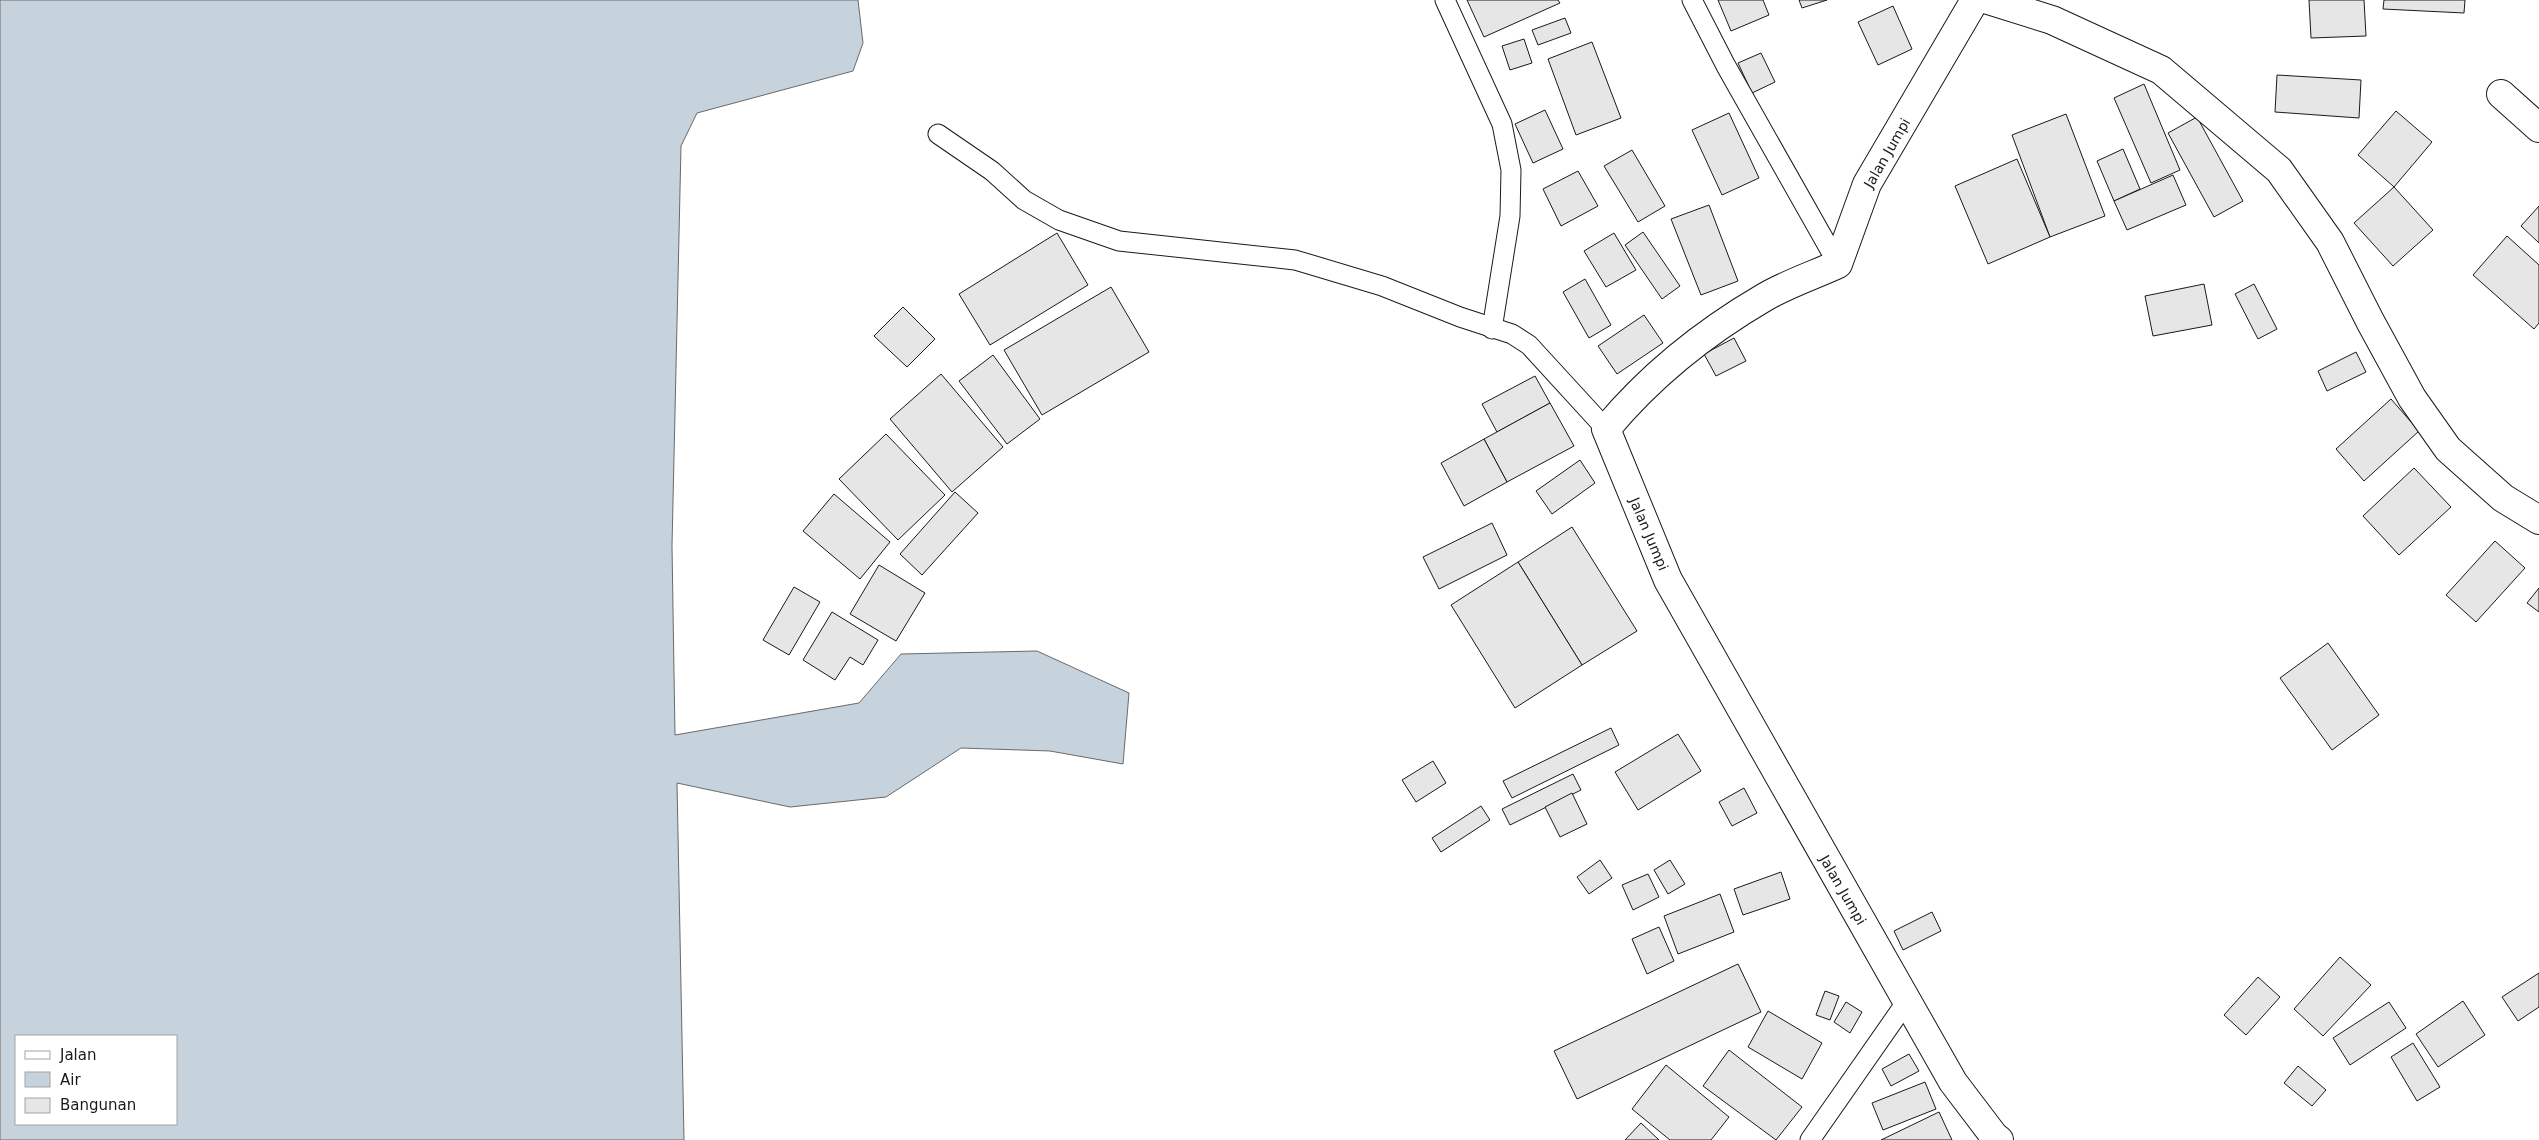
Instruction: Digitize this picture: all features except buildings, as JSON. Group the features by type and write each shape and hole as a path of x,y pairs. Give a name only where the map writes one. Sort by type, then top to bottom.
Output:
{"street":[{"name":"Jalan Jumpi","path":"1838,264 1867,184 1975,0"},
{"path":"1988,0 2052,20 2161,70 2279,170 2330,242 2412,398 2448,449 2502,498 2539,520"},
{"path":"2501,94 2539,128"},
{"path":"1606,429 1626,404 1694,343 1766,296 1838,264"},
{"name":"Jalan Jumpi","path":"1606,429 1668,580 1953,1082 1999,1140"}],"lane":[{"path":"1445,0 1502,124 1512,170 1510,216 1492,329"},
{"path":"1692,0 1726,66 1838,264"},
{"path":"938,134 992,171 1024,200 1068,224 1119,241 1295,260 1382,286 1492,329 1512,334 1529,345 1606,429"},
{"path":"1810,1140 1907,1001"}],"water":[{"path":"0,0 858,0 863,43 853,71 697,113 681,146 672,546 675,735 859,703 901,654 1037,651 1129,693 1123,764 1050,751 961,748 886,797 790,807 677,783 684,1140 0,1140"}]}
